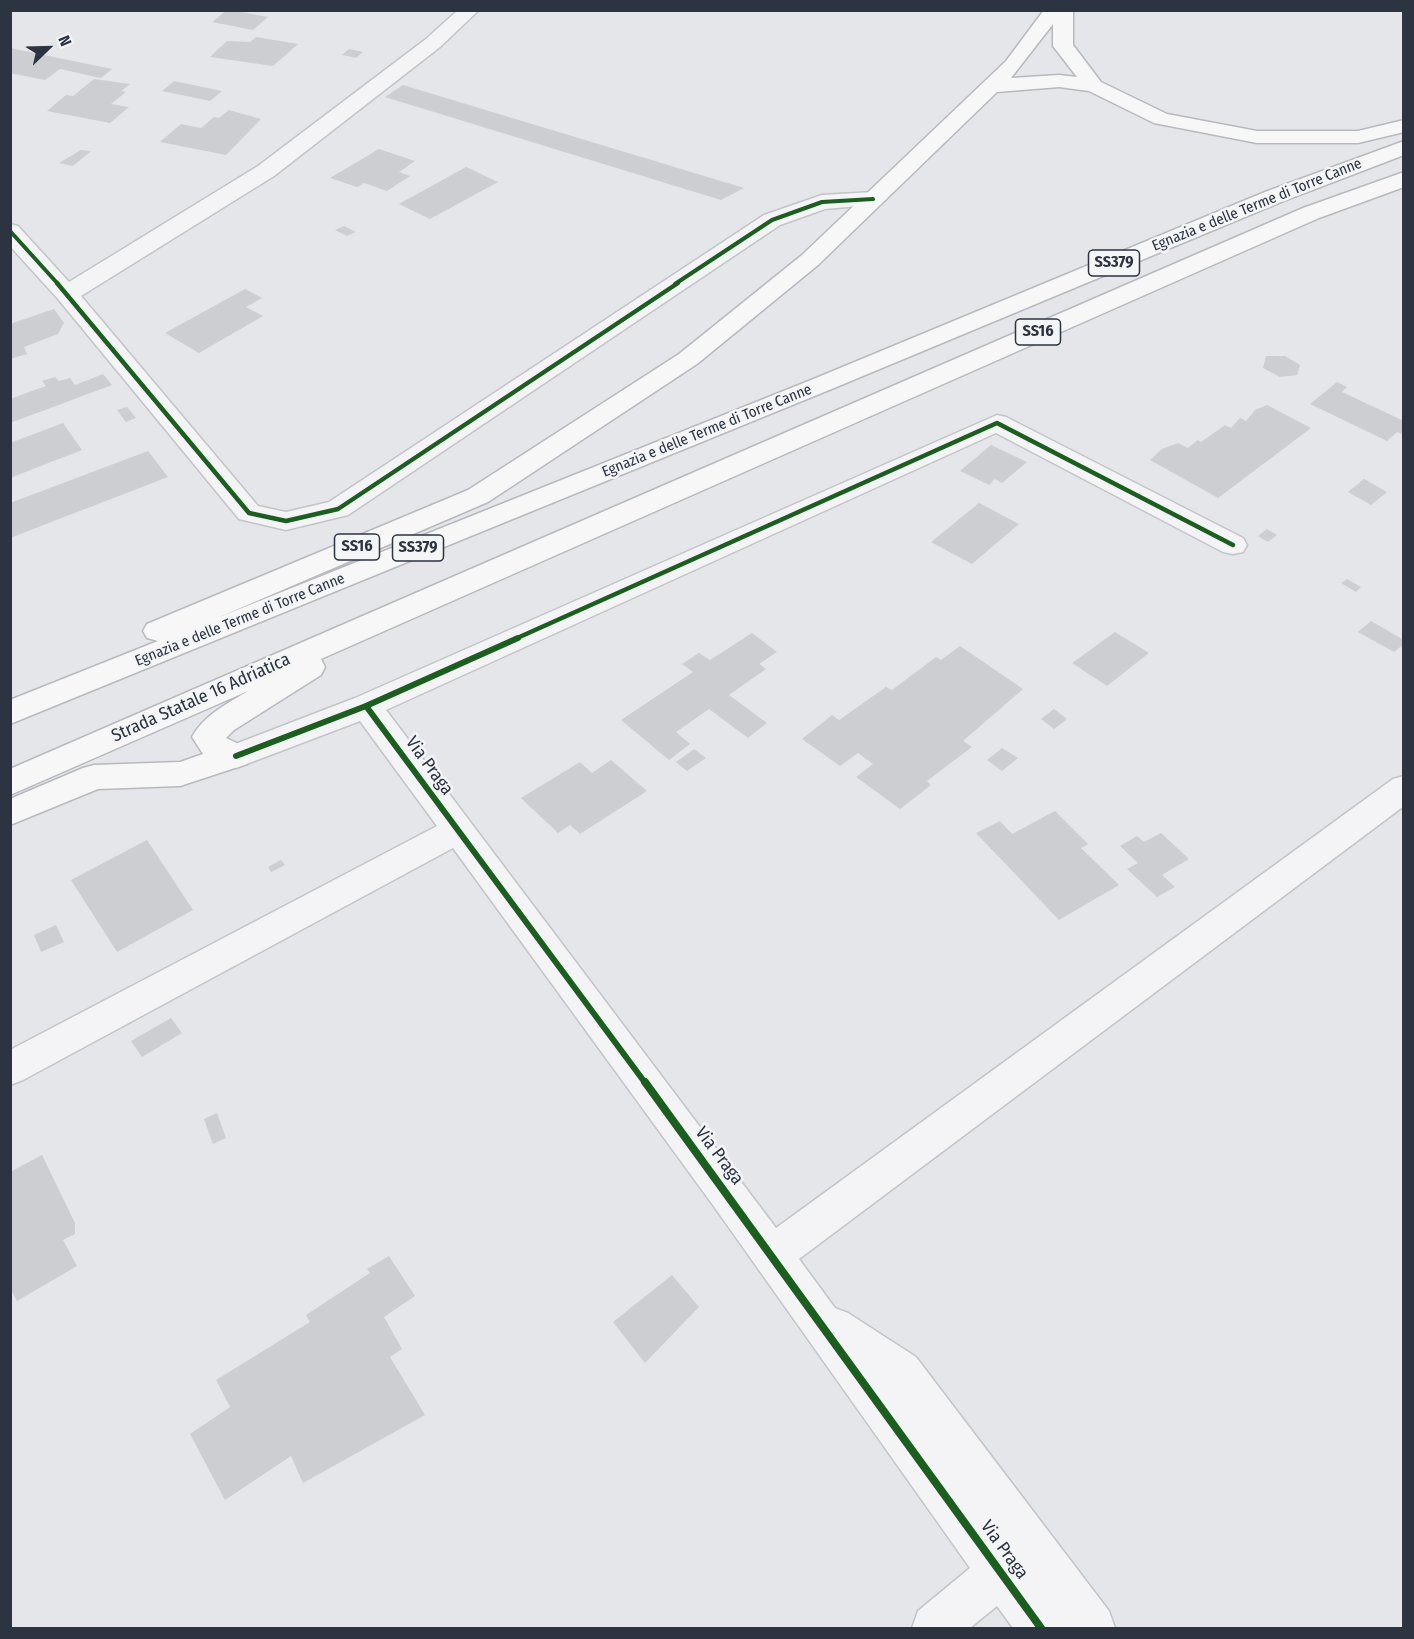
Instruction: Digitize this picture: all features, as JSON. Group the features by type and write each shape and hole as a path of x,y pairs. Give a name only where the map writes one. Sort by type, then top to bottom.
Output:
{"highway":[{"name":"SS16","path":"10,709 175,622 478,496 688,359 810,260 1013,65 1054,10"},
{"path":"1063,10 1063,46 1094,86"},
{"path":"991,86 1059,81 1094,86 1161,119 1257,137 1358,137 1404,126"},
{"name":"Egnazia e delle Terme di Torre Canne","path":"10,713 825,383 1273,197 1404,147"},
{"name":"Egnazia e delle Terme di Torre Canne","path":"392,614 1311,213 1404,179"},
{"path":"236,756 216,748 208,737 223,723 392,614"},
{"name":"Strada Statale 16 Adriatica","path":"10,783 392,614"},
{"path":"10,813 94,777 180,774 236,756"}],"street":[{"path":"68,294 266,171 433,43 470,10"},
{"path":"10,231 68,294 249,513 286,521 338,509 772,220 822,202 873,199"},
{"path":"236,756 366,706 997,423 1233,545"},
{"name":"Via Praga","path":"366,706 772,1255 1041,1629"},
{"path":"772,1255 1404,788"},
{"path":"10,1069 457,831"},
{"name":"Via Praga","path":"816,1317 901,1372 1092,1629"},
{"path":"935,1629 1000,1572"}],"building":[{"path":"227,10 268,17 253,30 212,22"},
{"path":"256,37 298,44 273,66 210,57 227,41 250,42"},
{"path":"10,48 112,69 101,78 60,69 45,80 10,73"},
{"path":"349,49 363,52 356,58 342,55"},
{"path":"94,79 130,84 121,91 126,92 111,104 129,107 110,123 47,111 66,95 73,96"},
{"path":"174,81 222,91 210,101 162,91"},
{"path":"403,85 744,188 721,200 385,97"},
{"path":"229,110 261,119 226,155 160,142 181,124 201,128 214,117 219,118"},
{"path":"379,149 415,161 399,172 410,176 387,191 364,183 357,187 330,178"},
{"path":"81,150 91,151 73,166 59,163"},
{"path":"466,167 498,182 430,219 399,204"},
{"path":"344,226 356,232 347,236 335,230"},
{"path":"245,289 262,298 246,307 263,316 199,353 165,333"},
{"path":"54,309 64,323 58,334 24,347 27,354 10,359 10,324"},
{"path":"1266,356 1285,356 1300,365 1297,375 1280,377 1263,368"},
{"path":"103,374 112,385 10,423 10,399 46,386 42,381 55,377 59,381 70,378 75,385"},
{"path":"1337,382 1347,387 1342,392 1404,421 1404,435 1397,432 1387,441 1310,404"},
{"path":"1267,405 1311,428 1218,498 1150,460 1162,449 1178,443 1188,448 1225,425 1231,428 1240,418 1246,421 1255,410"},
{"path":"127,407 136,418 126,422 117,410"},
{"path":"63,423 82,450 10,478 10,443"},
{"path":"991,445 1027,462 1002,483 995,479 989,485 960,471"},
{"path":"148,451 168,477 10,538 10,503"},
{"path":"1364,479 1387,492 1371,505 1348,492"},
{"path":"979,503 1019,524 972,564 931,542"},
{"path":"1267,529 1277,535 1268,542 1258,536"},
{"path":"1347,579 1361,587 1356,592 1341,583"},
{"path":"1371,621 1404,640 1404,644 1394,652 1358,632"},
{"path":"1115,632 1149,653 1107,686 1072,663"},
{"path":"752,633 777,652 759,664 766,669 729,695 767,723 748,738 709,709 676,732 690,744 669,760 621,720 693,672 682,664 699,653 710,660"},
{"path":"960,646 1023,689 963,741 972,747 927,781 931,785 900,809 856,777 873,764 858,753 840,766 802,739 832,715 839,720 886,687 892,690 936,657 941,660"},
{"path":"1054,709 1067,719 1054,729 1041,719"},
{"path":"1002,748 1018,758 1002,771 987,760"},
{"path":"694,749 706,758 687,771 676,762"},
{"path":"611,760 647,791 580,834 570,825 558,833 521,798 580,762 592,773"},
{"path":"1055,811 1088,844 1081,848 1119,885 1059,920 976,833 1000,821 1012,834"},
{"path":"1161,833 1189,859 1162,875 1175,887 1157,897 1127,869 1138,863 1120,846 1137,836 1144,842"},
{"path":"147,840 193,910 117,952 71,880"},
{"path":"281,860 285,865 271,872 268,867"},
{"path":"56,925 64,942 41,952 34,935"},
{"path":"171,1018 182,1033 142,1057 131,1041"},
{"path":"217,1113 226,1138 213,1144 204,1119"},
{"path":"42,1155 75,1223 75,1234 63,1240 77,1266 17,1301 10,1288 10,1172"},
{"path":"389,1256 415,1296 384,1317 402,1349 390,1357 425,1415 303,1483 291,1456 225,1500 190,1434 230,1407 216,1380 310,1322 306,1315 370,1273 367,1269"},
{"path":"672,1275 699,1307 645,1363 613,1322"}],"cycle path":[{"path":"10,231 67,294 249,513 286,521 338,509 772,220 822,202 873,199"},
{"path":"236,756 366,706 997,423 1233,545"},
{"path":"366,706 729,1195 1041,1628"}]}
